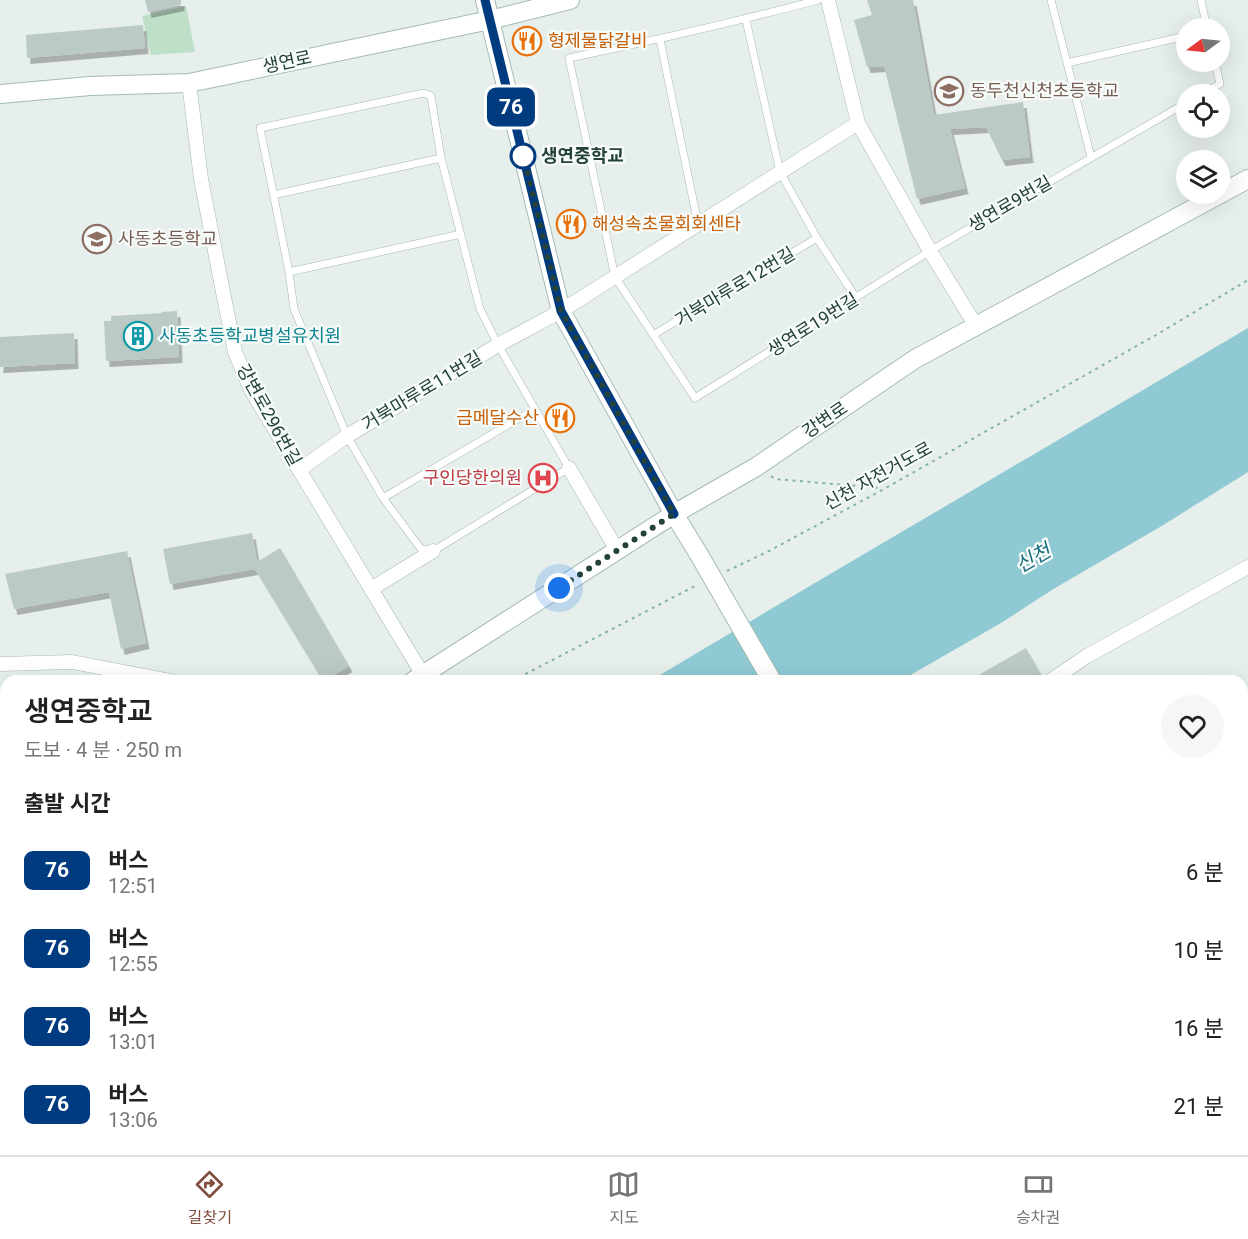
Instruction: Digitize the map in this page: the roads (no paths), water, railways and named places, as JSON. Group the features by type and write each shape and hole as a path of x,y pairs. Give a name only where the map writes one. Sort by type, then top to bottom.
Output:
{"street":[{"path":"485,0 561,311 674,514 769,675"},
{"name":"생연로","path":"0,94 90,86 189,83 490,20 570,0"},
{"path":"828,0 858,123 930,251 976,326"},
{"name":"강변로296번길","path":"189,83 201,179 235,352 251,390 371,589 416,675"},
{"path":"561,311 858,123"},
{"name":"강변로","path":"423,675 674,514 756,467 915,359 1248,178"},
{"name":"거북마루로11번길","path":"299,470 347,436 498,345 561,311"},
{"name":"거북마루로11번길","path":"569,468 617,550"},
{"path":"371,589 433,551"},
{"path":"1059,675 1087,656 1248,567"},
{"path":"0,664 72,662 140,675"}],"lane":[{"path":"698,224 660,40 818,0"},
{"path":"1051,0 1091,157"},
{"path":"1201,0 1205,18"},
{"path":"746,20 780,172 817,238 856,298"},
{"path":"1067,63 1176,38"},
{"name":"거북마루로12번길","path":"660,40 569,58 615,277 695,398"},
{"path":"424,93 431,96 441,158 461,234 289,272 260,129 424,93"},
{"name":"생연로9번길","path":"930,251 1176,109"},
{"path":"273,195 441,158"},
{"name":"거북마루로11번길","path":"461,234 480,309 498,345 569,468"},
{"name":"거북마루로12번길","path":"653,335 817,238"},
{"name":"생연로19번길","path":"695,398 930,251"},
{"name":"거북마루로11번길","path":"289,272 294,309 347,436 383,498 421,549 433,551"},
{"path":"383,498 535,409"},
{"path":"433,551 569,468"}],"water":[{"name":"신천","path":"1248,328 1248,472 1001,623 910,675 660,675"}],"place":[{"name":"형제물닭갈비","path":"527,41"},
{"name":"동두천신천초등학교","path":"949,91"},
{"name":"생연중학교","path":"523,156"},
{"name":"해성속초물회회센타","path":"571,224"},
{"name":"사동초등학교","path":"97,239"},
{"name":"사동초등학교병설유치원","path":"138,336"},
{"name":"금메달수산","path":"560,418"},
{"name":"구인당한의원","path":"543,478"}]}
